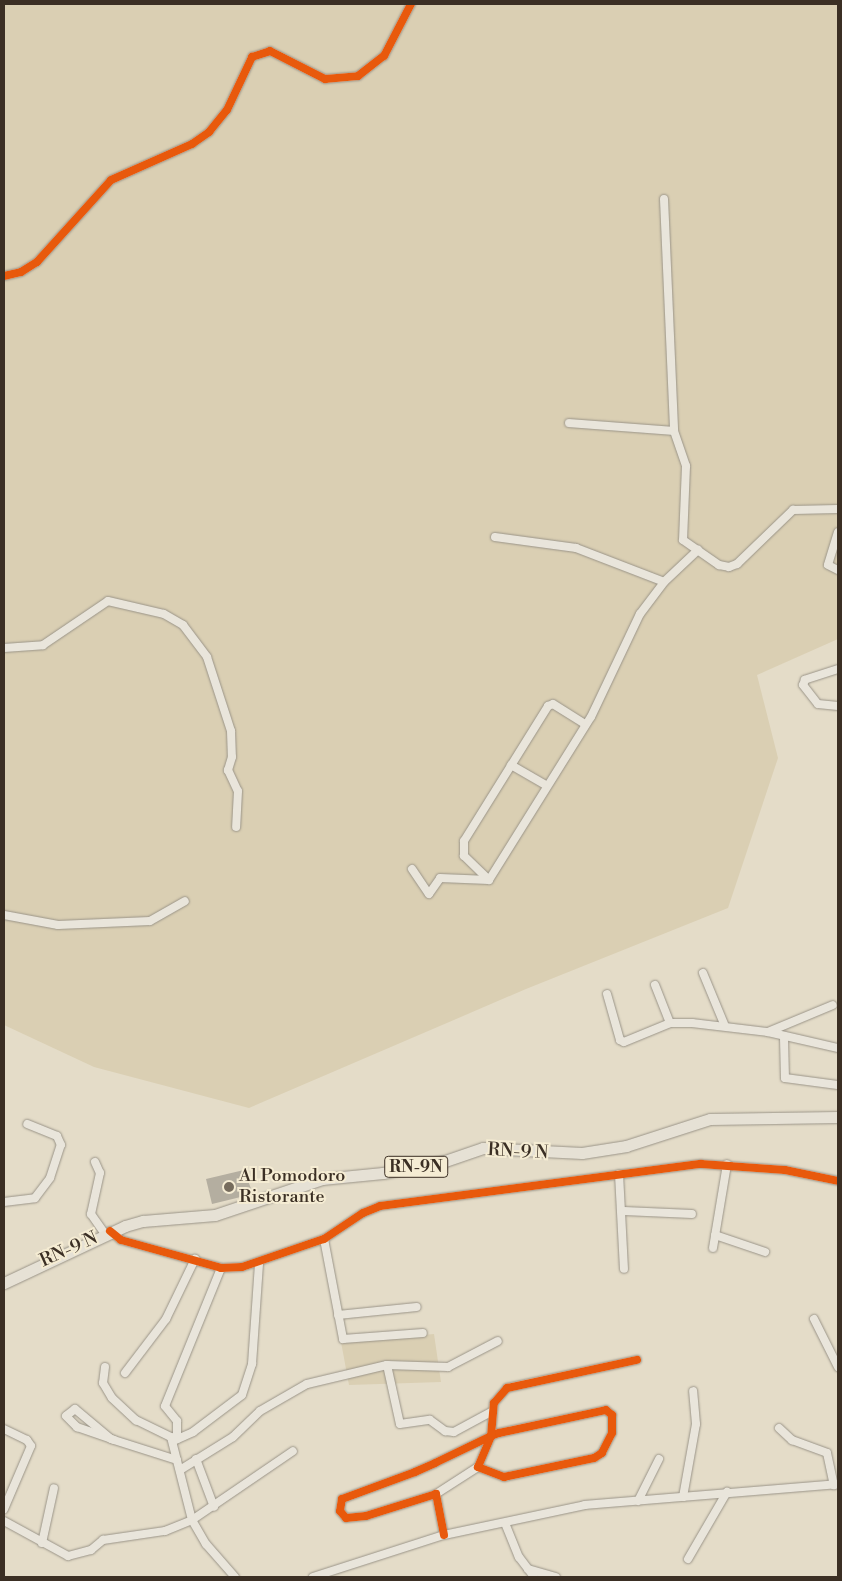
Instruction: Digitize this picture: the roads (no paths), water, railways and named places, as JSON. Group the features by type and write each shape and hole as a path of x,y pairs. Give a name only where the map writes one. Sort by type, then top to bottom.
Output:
{"main road":[{"name":"RN-9 N","path":"5,1284 108,1233 142,1220 215,1215 322,1179 384,1173 445,1161 483,1148 582,1154 626,1146 710,1119 838,1117"}],"street":[{"path":"4,276 21,272 38,262 111,180 192,144 209,132 227,110 252,57 270,51 325,79 358,76 384,56 411,4"},
{"path":"664,199 674,431 686,466 683,540 729,567 737,564 793,510 838,510"},
{"path":"569,423 674,431"},
{"path":"838,532 828,564 838,570"},
{"path":"495,537 576,548 664,582"},
{"path":"489,880 545,785 584,723 591,716 640,614 664,582 698,550"},
{"path":"4,648 43,645 108,601 164,614 183,625 208,657 231,731 232,757 228,770 238,791 236,826"},
{"path":"838,669 805,680 803,685 818,704 838,706"},
{"path":"489,880 464,856 461,846 550,704 584,723"},
{"path":"511,765 545,785"},
{"path":"412,869 429,894 440,878 489,880"},
{"path":"4,915 58,925 150,921 185,901"},
{"path":"703,973 725,1026"},
{"path":"655,985 670,1023"},
{"path":"607,994 620,1040 624,1042 670,1023 725,1026 768,1032 784,1038 838,1048"},
{"path":"768,1032 833,1005"},
{"path":"784,1038 785,1078 838,1085"},
{"path":"4,1202 35,1198 50,1178 61,1145 57,1136 27,1124"},
{"path":"95,1162 100,1173 91,1214 108,1233 121,1240 195,1259 221,1268 258,1263 324,1239 363,1213 380,1206 619,1174 727,1164 838,1181"},
{"path":"713,1248 727,1164"},
{"path":"619,1174 624,1211 624,1268"},
{"path":"624,1211 692,1214"},
{"path":"715,1235 765,1252"},
{"path":"324,1239 344,1340 423,1333"},
{"path":"125,1373 166,1319 195,1259"},
{"path":"175,1440 193,1432 242,1395 252,1364 258,1263"},
{"path":"221,1268 165,1406 177,1421 175,1440 177,1460 192,1520 206,1544 236,1577"},
{"path":"338,1315 417,1307"},
{"path":"814,1319 838,1367"},
{"path":"180,1470 232,1437 260,1412 303,1386 387,1366 448,1367 498,1341"},
{"path":"478,1467 504,1476 594,1458 602,1453 612,1433 612,1414 599,1411 491,1436 415,1472 350,1494 342,1499 340,1511 346,1518 366,1516 436,1494 478,1467 491,1436 492,1412 507,1388 637,1360"},
{"path":"387,1366 400,1424 430,1420 445,1431 454,1432 492,1412"},
{"path":"105,1367 104,1383 112,1398 136,1420 175,1440"},
{"path":"683,1497 696,1424 693,1391"},
{"path":"111,1439 74,1409 66,1416 77,1427 111,1439 177,1460"},
{"path":"4,1428 27,1440 31,1446 4,1509"},
{"path":"312,1577 444,1535 585,1505 727,1492 836,1485 827,1453 792,1440 779,1428"},
{"path":"4,1521 68,1556 91,1550 111,1538 165,1531 192,1520 214,1507 293,1451"},
{"path":"638,1501 659,1459"},
{"path":"196,1460 214,1507"},
{"path":"42,1543 54,1488"},
{"path":"688,1559 727,1492"},
{"path":"436,1494 444,1535"},
{"path":"505,1523 528,1570 534,1577"},
{"path":"528,1570 556,1577"}],"place":[{"name":"Al Pomodoro Ristorante","path":"229,1187"}]}
